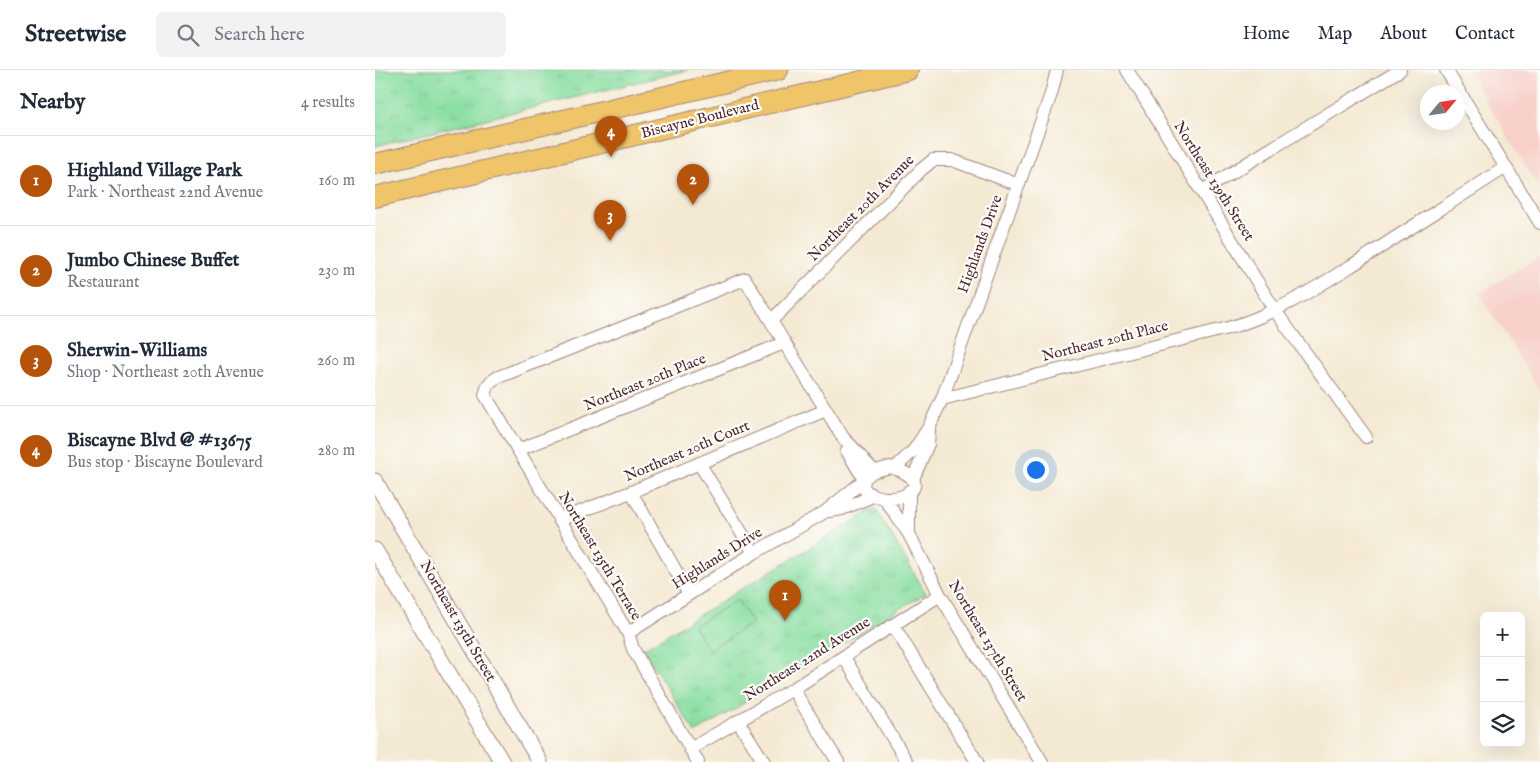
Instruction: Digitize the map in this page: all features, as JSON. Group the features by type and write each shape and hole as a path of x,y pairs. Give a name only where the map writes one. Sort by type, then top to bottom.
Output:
{"main road":[{"name":"Biscayne Boulevard","path":"375,197 908,70"},
{"name":"Biscayne Boulevard","path":"375,164 768,72"},
{"path":"766,103 768,72"},
{"path":"489,138 497,168"}],"street":[{"name":"Highlands Drive","path":"895,468 914,450 929,427 941,398 1019,185 1051,94 1057,70"},
{"name":"Northeast 139th Street","path":"1127,70 1179,158 1202,191 1274,309 1366,437"},
{"path":"1202,191 1400,70"},
{"path":"1446,70 1540,224"},
{"name":"Northeast 20th Avenue","path":"771,322 933,160 952,160 1019,185"},
{"path":"1274,309 1295,299 1342,271 1506,167"},
{"name":"Northeast 135th Terrace","path":"698,762 633,649 627,633 485,395 488,385 496,378 745,279 771,322"},
{"name":"Northeast 20th Place","path":"941,398 1235,326 1274,309"},
{"path":"771,322 845,439 845,446 867,478 890,467 905,472 911,485"},
{"name":"Northeast 20th Place","path":"518,450 785,343"},
{"name":"Northeast 20th Court","path":"559,520 631,492 826,410"},
{"name":"Highlands Drive","path":"825,512 842,509 879,497 906,494 928,444 929,427"},
{"path":"699,463 754,553"},
{"name":"Highlands Drive","path":"627,633 754,553 825,512 867,478"},
{"name":"Northeast 137th Street","path":"867,478 865,490 879,497 909,534 940,595 1042,762"},
{"name":"Northeast 135th Street","path":"375,480 540,762"},
{"name":"Northeast 137th Street","path":"909,534 911,485"},
{"path":"631,492 689,594"},
{"path":"375,550 502,762"},
{"name":"Northeast 22nd Avenue","path":"690,749 793,689 940,595"},
{"path":"893,625 977,762"},
{"path":"844,656 907,762"},
{"path":"793,689 838,762"},
{"path":"738,720 764,762"}],"shaded area":[{"path":"1467,70 1540,70 1540,190"},
{"path":"1540,256 1540,390 1479,294"}],"green space":[{"path":"375,70 688,70 375,146"},
{"path":"875,508 926,593 695,733 643,649"},
{"path":"737,600 752,623 709,650 694,626"}],"place":[{"name":"Biscayne Blvd @ #13675","path":"611,157"},
{"name":"Jumbo Chinese Buffet","path":"693,205"},
{"name":"Sherwin-Williams","path":"610,241"},
{"name":"Highland Village Park","path":"785,621"}]}
